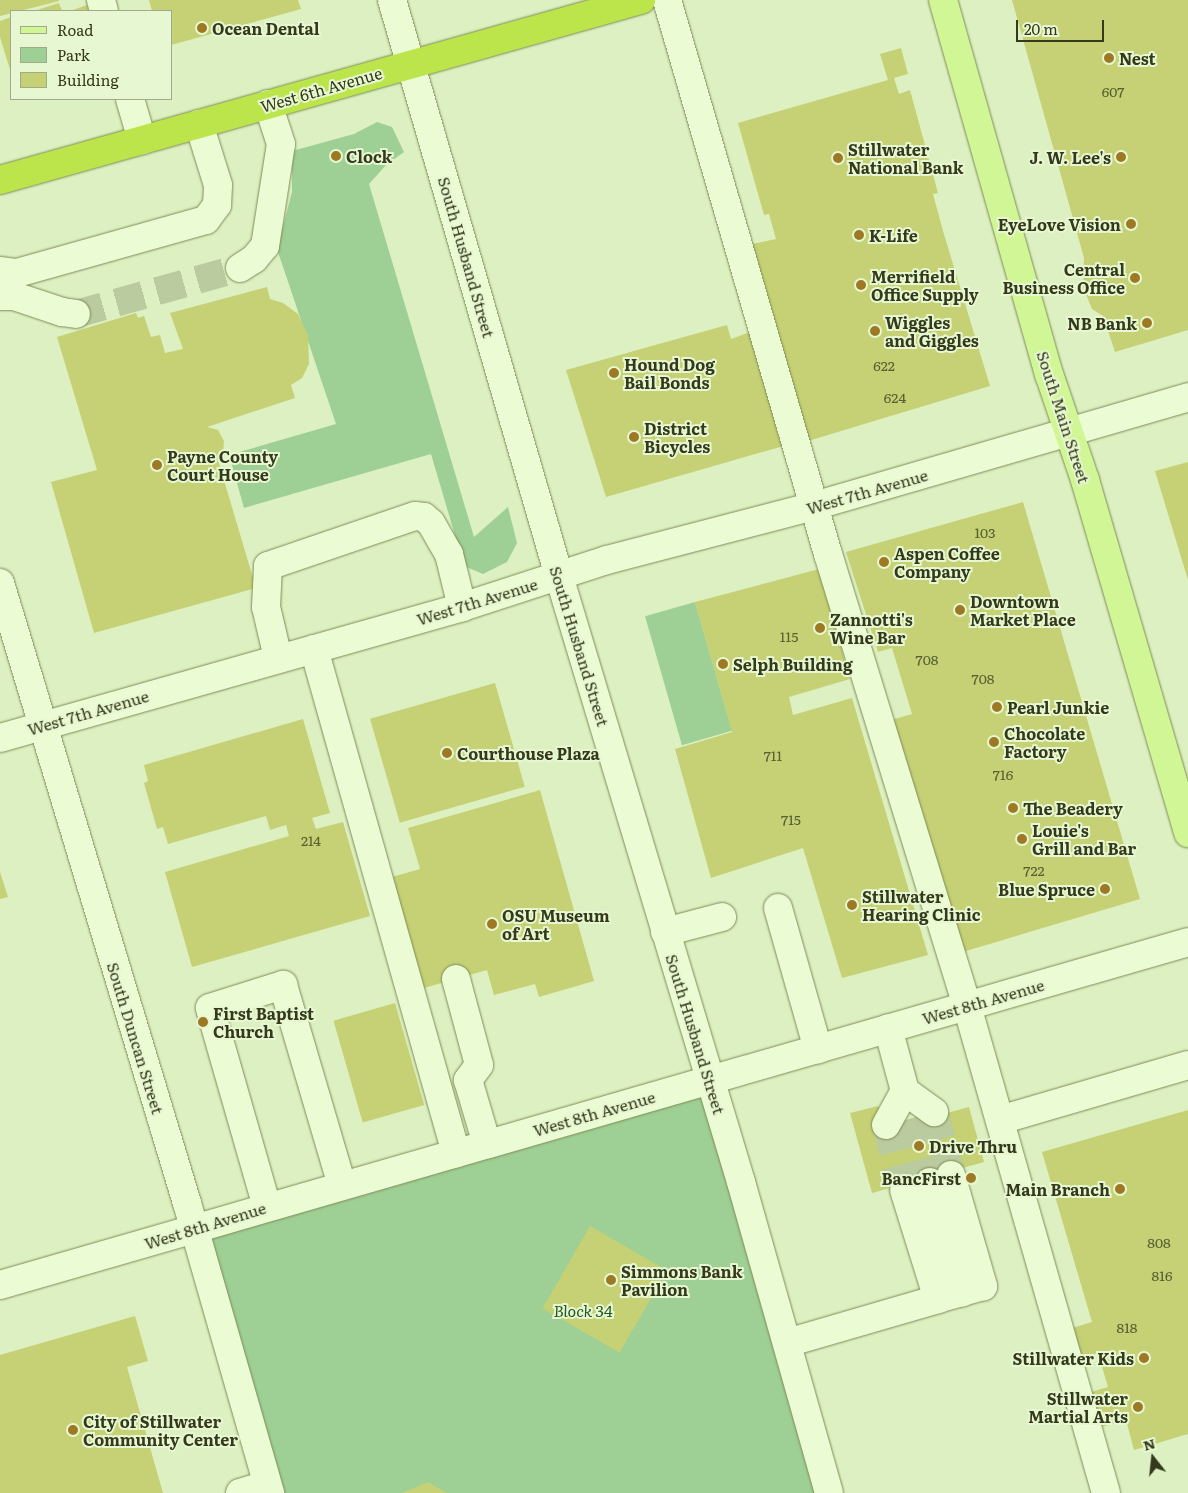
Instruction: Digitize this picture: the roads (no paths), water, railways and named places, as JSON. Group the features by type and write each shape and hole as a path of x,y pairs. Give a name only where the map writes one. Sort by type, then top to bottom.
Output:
{"highway":[{"name":"West 6th Avenue","path":"0,180 411,64 459,54 641,0"}],"main road":[{"name":"South Main Street","path":"943,0 1044,359 1069,430 1188,833"}],"street":[{"name":"South Husband Street","path":"392,0 559,576 787,1343 829,1493"},
{"path":"667,0 814,506 967,1006 1106,1493"},
{"path":"130,100 142,140"},
{"path":"240,268 265,246 281,144 268,104"},
{"path":"0,271 17,273 206,220 217,205 218,185 199,124"},
{"path":"0,296 14,296 62,312 76,314"},
{"name":"West 7th Avenue","path":"0,738 462,607 559,576 814,506 1069,430 1188,397"},
{"path":"278,658 266,606 265,573 268,566 415,516 424,517 430,522 449,554 462,607"},
{"name":"South Duncan Street","path":"0,583 41,725 194,1229 269,1489"},
{"path":"314,648 456,1153"},
{"path":"778,908 818,1049"},
{"path":"665,932 722,917"},
{"name":"West 8th Avenue","path":"0,1285 1188,942"},
{"path":"456,979 480,1065 468,1080 487,1144"},
{"path":"267,1207 210,1008 283,985 342,1186"},
{"path":"888,1028 905,1091 923,1115"},
{"path":"1000,1120 1188,1064"},
{"path":"886,1125 905,1091"},
{"path":"941,1178 950,1296"},
{"path":"904,1190 950,1296"},
{"path":"787,1343 950,1296"},
{"path":"240,1493 269,1489"}],"tunnel":[{"path":"76,314 240,268"},
{"path":"934,1112 951,1175"},
{"path":"912,1118 930,1182"},
{"path":"886,1125 904,1190"}],"place":[{"name":"Ocean Dental","path":"202,28"},
{"name":"Nest","path":"1109,58"},
{"name":"Clock","path":"336,156"},
{"name":"J. W. Lee's","path":"1121,157"},
{"name":"Stillwater National Bank","path":"838,158"},
{"name":"EyeLove Vision","path":"1131,224"},
{"name":"K-Life","path":"859,235"},
{"name":"Central Business Office","path":"1135,278"},
{"name":"Merrifield Office Supply","path":"861,285"},
{"name":"NB Bank","path":"1147,323"},
{"name":"Wiggles and Giggles","path":"875,331"},
{"name":"Hound Dog Bail Bonds","path":"614,373"},
{"name":"District Bicycles","path":"634,437"},
{"name":"Payne County Court House","path":"157,465"},
{"name":"Aspen Coffee Company","path":"884,562"},
{"name":"Downtown Market Place","path":"960,610"},
{"name":"Zannotti's Wine Bar","path":"820,628"},
{"name":"Selph Building","path":"723,664"},
{"name":"Pearl Junkie","path":"997,707"},
{"name":"Chocolate Factory","path":"994,742"},
{"name":"Courthouse Plaza","path":"447,753"},
{"name":"The Beadery","path":"1013,808"},
{"name":"Louie's Grill and Bar","path":"1022,839"},
{"name":"Blue Spruce","path":"1105,889"},
{"name":"Stillwater Hearing Clinic","path":"852,905"},
{"name":"OSU Museum of Art","path":"492,924"},
{"name":"First Baptist Church","path":"203,1022"},
{"name":"Drive Thru","path":"919,1146"},
{"name":"BancFirst","path":"971,1178"},
{"name":"Main Branch","path":"1120,1189"},
{"name":"Simmons Bank Pavilion","path":"611,1280"},
{"name":"Stillwater Kids","path":"1144,1358"},
{"name":"Stillwater Martial Arts","path":"1138,1407"},
{"name":"City of Stillwater Community Center","path":"73,1430"}],"park label":[{"name":"Block 34","path":"583,1310"}]}
